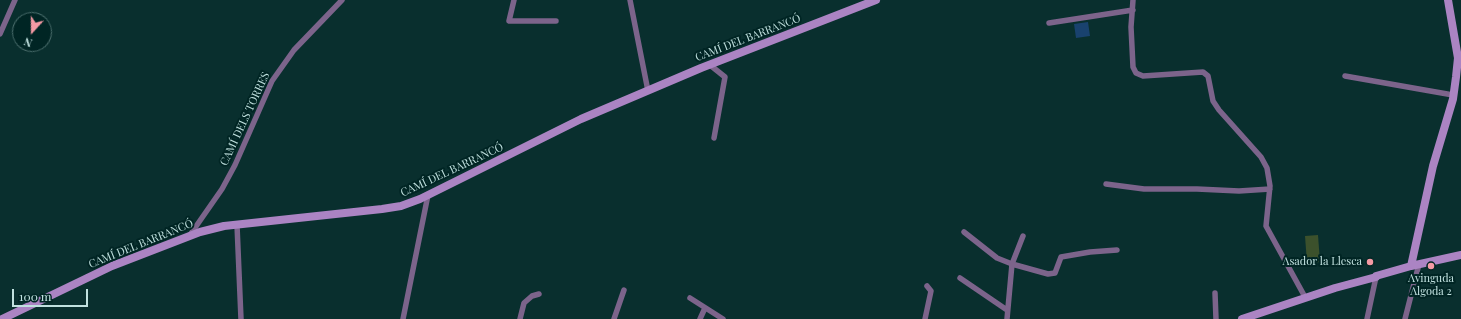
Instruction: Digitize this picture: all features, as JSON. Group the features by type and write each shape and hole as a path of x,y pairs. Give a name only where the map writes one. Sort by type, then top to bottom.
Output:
{"street":[{"path":"0,34 15,0"},
{"name":"CAMÍ DELS TORRES","path":"190,236 222,189 272,81 294,50 342,0"},
{"path":"514,0 508,21 556,21"},
{"path":"630,0 648,91"},
{"name":"CAMÍ DEL BARRANCÓ","path":"2,319 112,266 190,236 224,226 382,210 401,206 428,195 581,118 710,65 876,0"},
{"path":"1133,0 1131,23 1133,67 1136,72 1143,76 1203,72 1208,76 1213,101 1219,110 1261,156 1267,168 1270,190 1266,226 1305,297"},
{"path":"1405,319 1433,166 1453,95 1459,56 1448,0"},
{"path":"1049,23 1133,10"},
{"path":"710,65 725,77 714,138"},
{"path":"1345,76 1453,95"},
{"path":"1106,184 1144,189 1239,191 1270,190"},
{"path":"403,319 428,195"},
{"path":"237,225 241,319"},
{"path":"964,232 997,258 1012,264 1052,274 1055,273 1061,257 1090,252 1117,250"},
{"path":"1006,319 1012,264 1023,236"},
{"path":"1242,319 1305,297 1376,278 1376,276 1415,265 1461,255"},
{"path":"960,278 1007,310"},
{"path":"1367,319 1376,278"},
{"path":"925,319 931,291 927,286"},
{"path":"614,319 624,290"},
{"path":"1215,293 1216,319"},
{"path":"520,319 524,303 532,296 539,294"},
{"path":"690,298 723,319"},
{"path":"700,319 705,308"}],"green space":[{"path":"1318,235 1320,262 1307,263 1305,236"}],"water":[{"path":"1088,22 1090,36 1076,38 1074,24"}],"place":[{"name":"Asador la Llesca","path":"1370,262"},
{"name":"Avinguda Algoda 2","path":"1431,266"}]}
